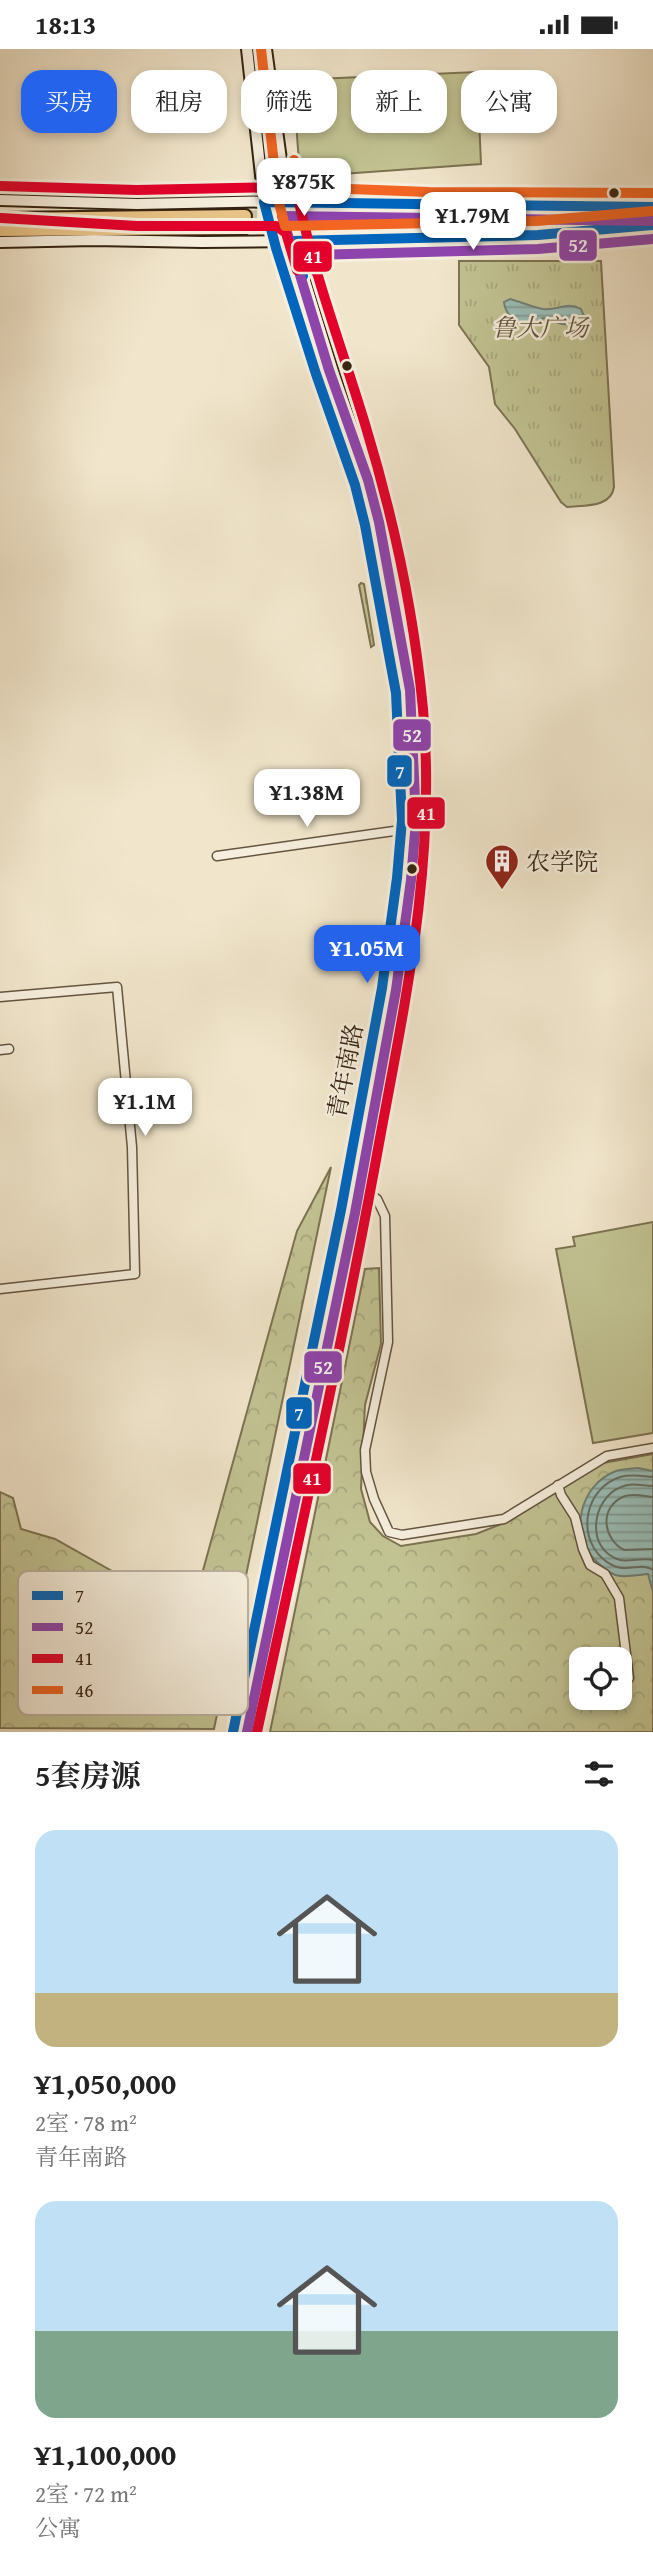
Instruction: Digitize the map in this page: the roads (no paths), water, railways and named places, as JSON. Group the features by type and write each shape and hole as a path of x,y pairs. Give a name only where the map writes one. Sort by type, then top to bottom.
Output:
{"main road":[{"name":"青年南路","path":"247,49 264,202 316,374 355,485 368,537 396,692 401,829 382,988 341,1210 248,1660"},
{"name":"青年南路","path":"248,1708 358,1186 396,966 411,866 413,820 408,704 400,636 379,523 292,241 266,49"},
{"path":"0,200 137,204 285,201 429,206 653,208"},
{"path":"653,208 327,223 653,224"},
{"path":"0,219 69,232 94,240 202,242 538,235 653,224"},
{"path":"0,231 69,232 245,222"},
{"path":"0,242 69,232"}],"street":[{"path":"217,856 401,829"},
{"path":"0,997 117,987 132,1147 135,1274 0,1289"},
{"path":"358,1186 377,1199 386,1225 388,1342 365,1450 368,1481 389,1532 401,1535 504,1519 607,1456 653,1448"},
{"path":"558,1485 575,1517 590,1565 605,1574 619,1598 625,1647"}],"water":[{"path":"510,299 543,309 576,307 581,309 584,316 582,326 562,324 544,318 524,325 509,314 504,302"},
{"path":"638,1468 653,1471 653,1592 648,1574 617,1575 599,1564 588,1551 581,1525 586,1499 593,1487 616,1471"}],"tunnel":[{"path":"245,216 327,218"},
{"path":"244,228 328,227"}],"place":[{"name":"农学院","path":"502,891"}],"park label":[{"name":"鲁大广场","path":"540,327"}]}
